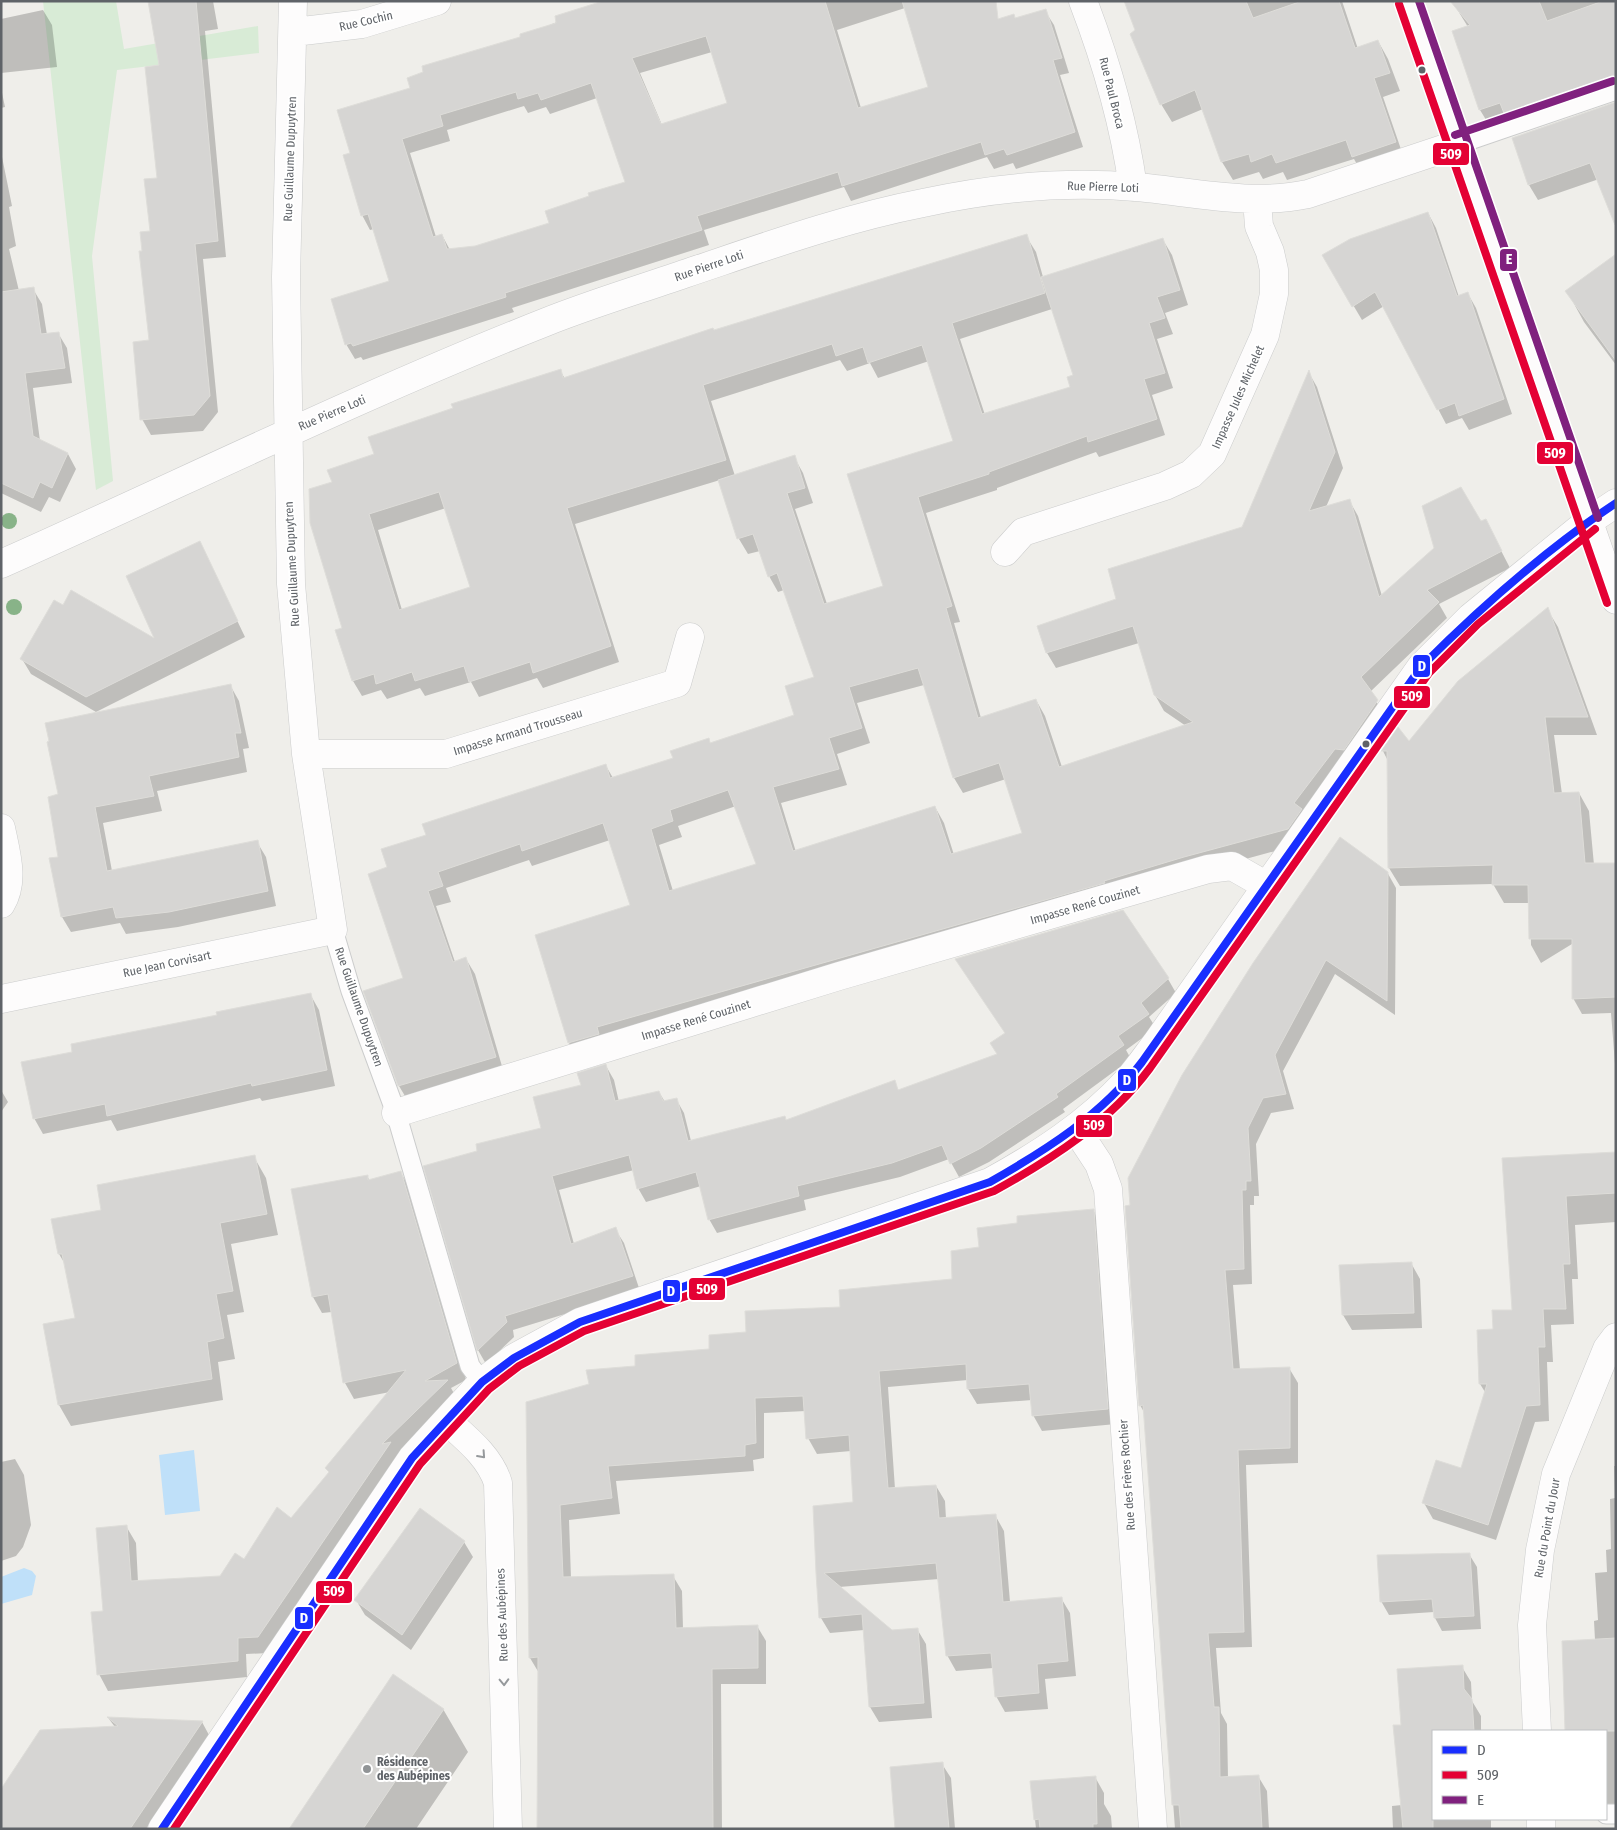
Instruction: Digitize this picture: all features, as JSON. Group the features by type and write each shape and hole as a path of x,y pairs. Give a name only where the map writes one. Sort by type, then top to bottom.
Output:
{"street":[{"name":"Rue Guillaume Dupuytren","path":"293,1 294,32 286,277 287,432 291,584 306,754 333,930"},
{"name":"Rue Cochin","path":"294,32 362,24 437,1"},
{"name":"Rue Paul Broca","path":"1083,1 1103,53 1129,162 1132,187"},
{"path":"1408,1 1616,600"},
{"name":"Rue Pierre Loti","path":"1,564 287,432 548,321 785,240 921,203 1004,189 1068,185 1132,187 1257,200 1287,198 1308,194 1458,144"},
{"name":"Impasse Jules Michelet","path":"1005,552 1023,532 1165,486 1190,474 1212,454 1265,335 1274,294 1272,261 1260,226 1257,200"},
{"path":"162,1829 412,1458 482,1382 514,1358 580,1322 990,1182 1035,1158 1076,1129 1127,1081 1421,667 1471,617 1589,521 1616,503"},
{"name":"Impasse Armand Trousseau","path":"306,754 446,754 677,682 690,637"},
{"path":"1,828 9,864 6,897 1,904"},
{"name":"Impasse René Couzinet","path":"396,1113 839,976 1208,869 1232,866 1267,886"},
{"name":"Rue Jean Corvisart","path":"1,999 333,930"},
{"name":"Rue des Frères Rochier","path":"1076,1129 1099,1164 1108,1189 1153,1829"},
{"name":"Rue du Point du Jour","path":"1537,1730 1532,1625 1540,1550 1556,1474 1607,1349 1616,1337"},
{"name":"Rue des Aubépines","path":"447,1421 484,1457 494,1470 498,1483 508,1829"}],"lane":[{"path":"1458,144 1616,90"},
{"name":"Rue Guillaume Dupuytren","path":"333,930 351,991 396,1113"},
{"path":"396,1113 470,1366 482,1382"}],"green space":[{"path":"43,1 116,1 124,49 258,26 259,53 117,70 92,256 113,481 96,490"}],"water":[{"path":"194,1450 200,1511 165,1515 159,1455"},
{"path":"24,1568 32,1571 36,1576 32,1595 1,1604 1,1577"}],"building":[{"path":"148,1 196,1 218,241 195,244 210,396 194,415 140,420 133,342 149,340 139,251 142,251 140,232 150,231 144,179 157,178 145,67 159,65"},
{"path":"603,1 825,1 858,108 928,87 902,1 996,1 998,19 1014,14 1015,18 1046,9 1062,58 1053,60 1075,132 1007,155 1004,149 985,155 981,142 842,186 838,172 697,216 702,230 505,293 506,297 353,346 351,343 345,345 331,299 389,281 368,214 361,216 343,155 350,153 337,110 410,88 407,78 423,72 422,66 520,37 520,34 556,23 555,16","holes":["706,36 727,103 661,124 632,58","591,83 625,182 588,193 589,196 545,211 549,223 475,246 447,249 442,234 433,237 402,139 443,126 440,115 516,92 518,99 538,93 541,100"]},
{"path":"1124,1 1246,1 1253,18 1302,1 1339,1 1355,48 1378,40 1390,73 1374,78 1396,142 1352,157 1346,140 1276,163 1272,154 1251,162 1249,154 1221,162 1195,90 1160,105 1130,34 1135,30"},
{"path":"1450,1 1539,1 1547,21 1603,1 1616,1 1616,79 1505,116 1500,103 1479,110 1452,31 1470,25"},
{"path":"1616,102 1615,225 1590,163 1528,185 1512,138"},
{"path":"1428,212 1457,296 1468,292 1504,399 1459,416 1455,403 1437,410 1375,292 1352,307 1322,255 1350,239"},
{"path":"1027,234 1045,293 952,323 982,414 1070,387 1067,377 1073,375 1041,277 1163,238 1180,290 1157,297 1165,318 1149,323 1165,373 1144,379 1157,419 1088,442 1087,436 989,472 989,474 918,497 952,606 946,608 978,718 1036,699 1059,767 1193,722 1154,695 1133,626 1046,653 1037,626 1116,599 1108,569 1242,527 1309,370 1335,452 1309,511 1350,499 1379,597 1434,548 1422,506 1461,487 1481,521 1486,519 1502,551 1427,590 1439,602 1361,677 1378,700 1344,750 1335,749 1294,803 1302,809 1288,829 1184,857 1104,881 1105,883 597,1027 599,1034 568,1043 535,935 630,905 603,823 522,851 520,844 438,872 443,886 428,891 453,962 466,957 496,1057 398,1086 363,991 403,978 368,874 387,867 381,849 426,835 422,824 606,764 610,778 673,758 670,751 709,738 710,743 794,715 785,686 814,677 777,573 768,577 753,534 737,539 718,480 795,455 805,488 787,493 824,604 883,586 847,474 953,441 922,345 868,363 863,347 836,356 832,344 703,385 726,460 567,508 611,646 533,673 530,662 469,682 464,666 415,681 412,672 376,684 374,674 352,681 335,630 342,628 310,523 309,489 332,482 327,470 374,454 368,437 453,408 451,404 561,369 563,378 713,328 714,330","holes":["439,492 470,587 399,610 369,514","918,668 953,778 999,763 1022,833 951,854 935,806 793,851 773,787 839,769 829,738 862,728 849,687","728,790 756,864 669,891 651,829 673,821 670,810"]},
{"path":"1616,254 1616,361 1565,291"},
{"path":"34,287 41,334 59,332 65,368 25,373 33,436 68,453 52,488 40,482 33,498 1,483 1,292"},
{"path":"200,541 238,621 86,697 20,659 54,600 63,605 71,590 154,638 126,576"},
{"path":"1548,607 1588,717 1545,717 1554,793 1579,792 1585,863 1616,863 1616,997 1572,999 1572,939 1529,939 1528,885 1492,885 1493,865 1388,868 1387,751 1381,751 1398,727 1409,741 1458,681"},
{"path":"231,684 241,733 235,733 239,757 149,776 154,796 95,807 107,871 258,840 268,891 169,912 116,918 113,907 61,917 49,858 58,857 48,797 58,794 45,723"},
{"path":"1340,837 1388,872 1387,1001 1326,960 1275,1055 1286,1094 1263,1098 1248,1128 1251,1181 1246,1181 1246,1190 1242,1190 1244,1269 1225,1270 1233,1369 1290,1367 1290,1448 1238,1450 1244,1632 1208,1633 1214,1707 1219,1707 1220,1777 1259,1775 1262,1829 1181,1829 1179,1805 1172,1805 1143,1405 1139,1406 1125,1206 1130,1205 1128,1178 1182,1075 1253,963"},
{"path":"1123,910 1169,978 1141,1003 1149,1014 1118,1036 1124,1045 1056,1094 1058,1097 981,1148 950,1164 942,1145 892,1163 797,1186 799,1196 708,1220 696,1172 637,1189 629,1155 552,1176 571,1244 616,1227 633,1276 505,1316 507,1322 477,1351 423,1166 477,1151 476,1144 541,1128 533,1097 581,1085 577,1073 606,1064 615,1101 659,1091 663,1101 677,1098 688,1141 785,1116 786,1120 895,1080 898,1090 997,1054 990,1043 1005,1033 955,959"},
{"path":"311,993 327,1070 252,1086 251,1083 107,1116 105,1104 33,1119 21,1062 72,1052 71,1044 217,1015 216,1012"},
{"path":"1616,1152 1616,1193 1566,1196 1570,1264 1563,1264 1566,1309 1543,1309 1545,1347 1538,1347 1540,1405 1526,1406 1488,1525 1422,1503 1436,1460 1461,1468 1487,1384 1479,1384 1477,1330 1493,1329 1492,1310 1512,1310 1502,1158"},
{"path":"255,1155 267,1214 220,1223 233,1291 216,1294 224,1338 207,1342 212,1379 58,1405 43,1324 75,1318 62,1254 58,1254 51,1219 101,1210 97,1185"},
{"path":"401,1171 457,1363 425,1381 448,1380 382,1444 391,1442 258,1637 238,1638 238,1661 97,1675 91,1612 103,1611 96,1528 127,1525 131,1581 220,1576 235,1553 244,1559 277,1507 291,1518 329,1472 325,1468 406,1370 343,1383 328,1294 312,1297 291,1189 368,1175 368,1180"},
{"path":"1094,1209 1108,1409 1032,1416 1029,1384 967,1389 966,1364 879,1371 888,1488 936,1485 939,1518 996,1514 1003,1602 1062,1597 1068,1661 1037,1664 1039,1693 995,1697 991,1653 946,1656 936,1563 824,1573 892,1630 918,1628 924,1703 869,1707 862,1614 819,1618 813,1506 853,1502 849,1435 806,1439 803,1396 755,1398 756,1443 745,1445 745,1456 608,1466 612,1498 560,1505 563,1577 674,1574 676,1628 758,1625 758,1668 712,1669 713,1829 537,1829 538,1657 529,1658 526,1402 589,1384 586,1370 635,1366 635,1355 709,1349 709,1335 746,1332 745,1311 840,1307 839,1290 952,1279 951,1251 979,1247 977,1228 1017,1223 1017,1216"},
{"path":"1412,1262 1414,1313 1342,1315 1339,1265"},
{"path":"420,1508 465,1541 402,1635 354,1600"},
{"path":"1470,1553 1474,1616 1434,1618 1432,1599 1380,1602 1377,1555"},
{"path":"1616,1638 1616,1731 1565,1730 1562,1641"},
{"path":"1463,1665 1464,1689 1472,1699 1474,1730 1432,1730 1433,1829 1403,1829 1393,1725 1401,1725 1397,1669"},
{"name":"Résidence des Aubépines","path":"393,1674 444,1709 363,1829 289,1829"},
{"path":"107,1717 203,1721 130,1829 1,1829 1,1789 40,1730 118,1726"},
{"path":"943,1762 949,1829 895,1829 890,1767"},
{"path":"1096,1776 1097,1824 1093,1824 1093,1829 1040,1829 1039,1819 1034,1820 1030,1781"}],"transit line":[{"name":"E","path":"1419,1 1598,518"},
{"name":"509","path":"1399,4 1607,603"},
{"name":"E","path":"1455,135 1613,81"},
{"name":"D","path":"162,1829 412,1458 482,1382 514,1358 580,1322 990,1182 1072,1130 1109,1099 1142,1062 1421,667 1514,580 1564,540 1616,503"},
{"name":"509","path":"174,1829 420,1464 489,1389 519,1366 584,1331 994,1191 1037,1166 1079,1138 1117,1106 1150,1068 1429,673 1478,624 1595,529"}],"place":[{"name":"Résidence des Aubépines","path":"367,1769"}]}
